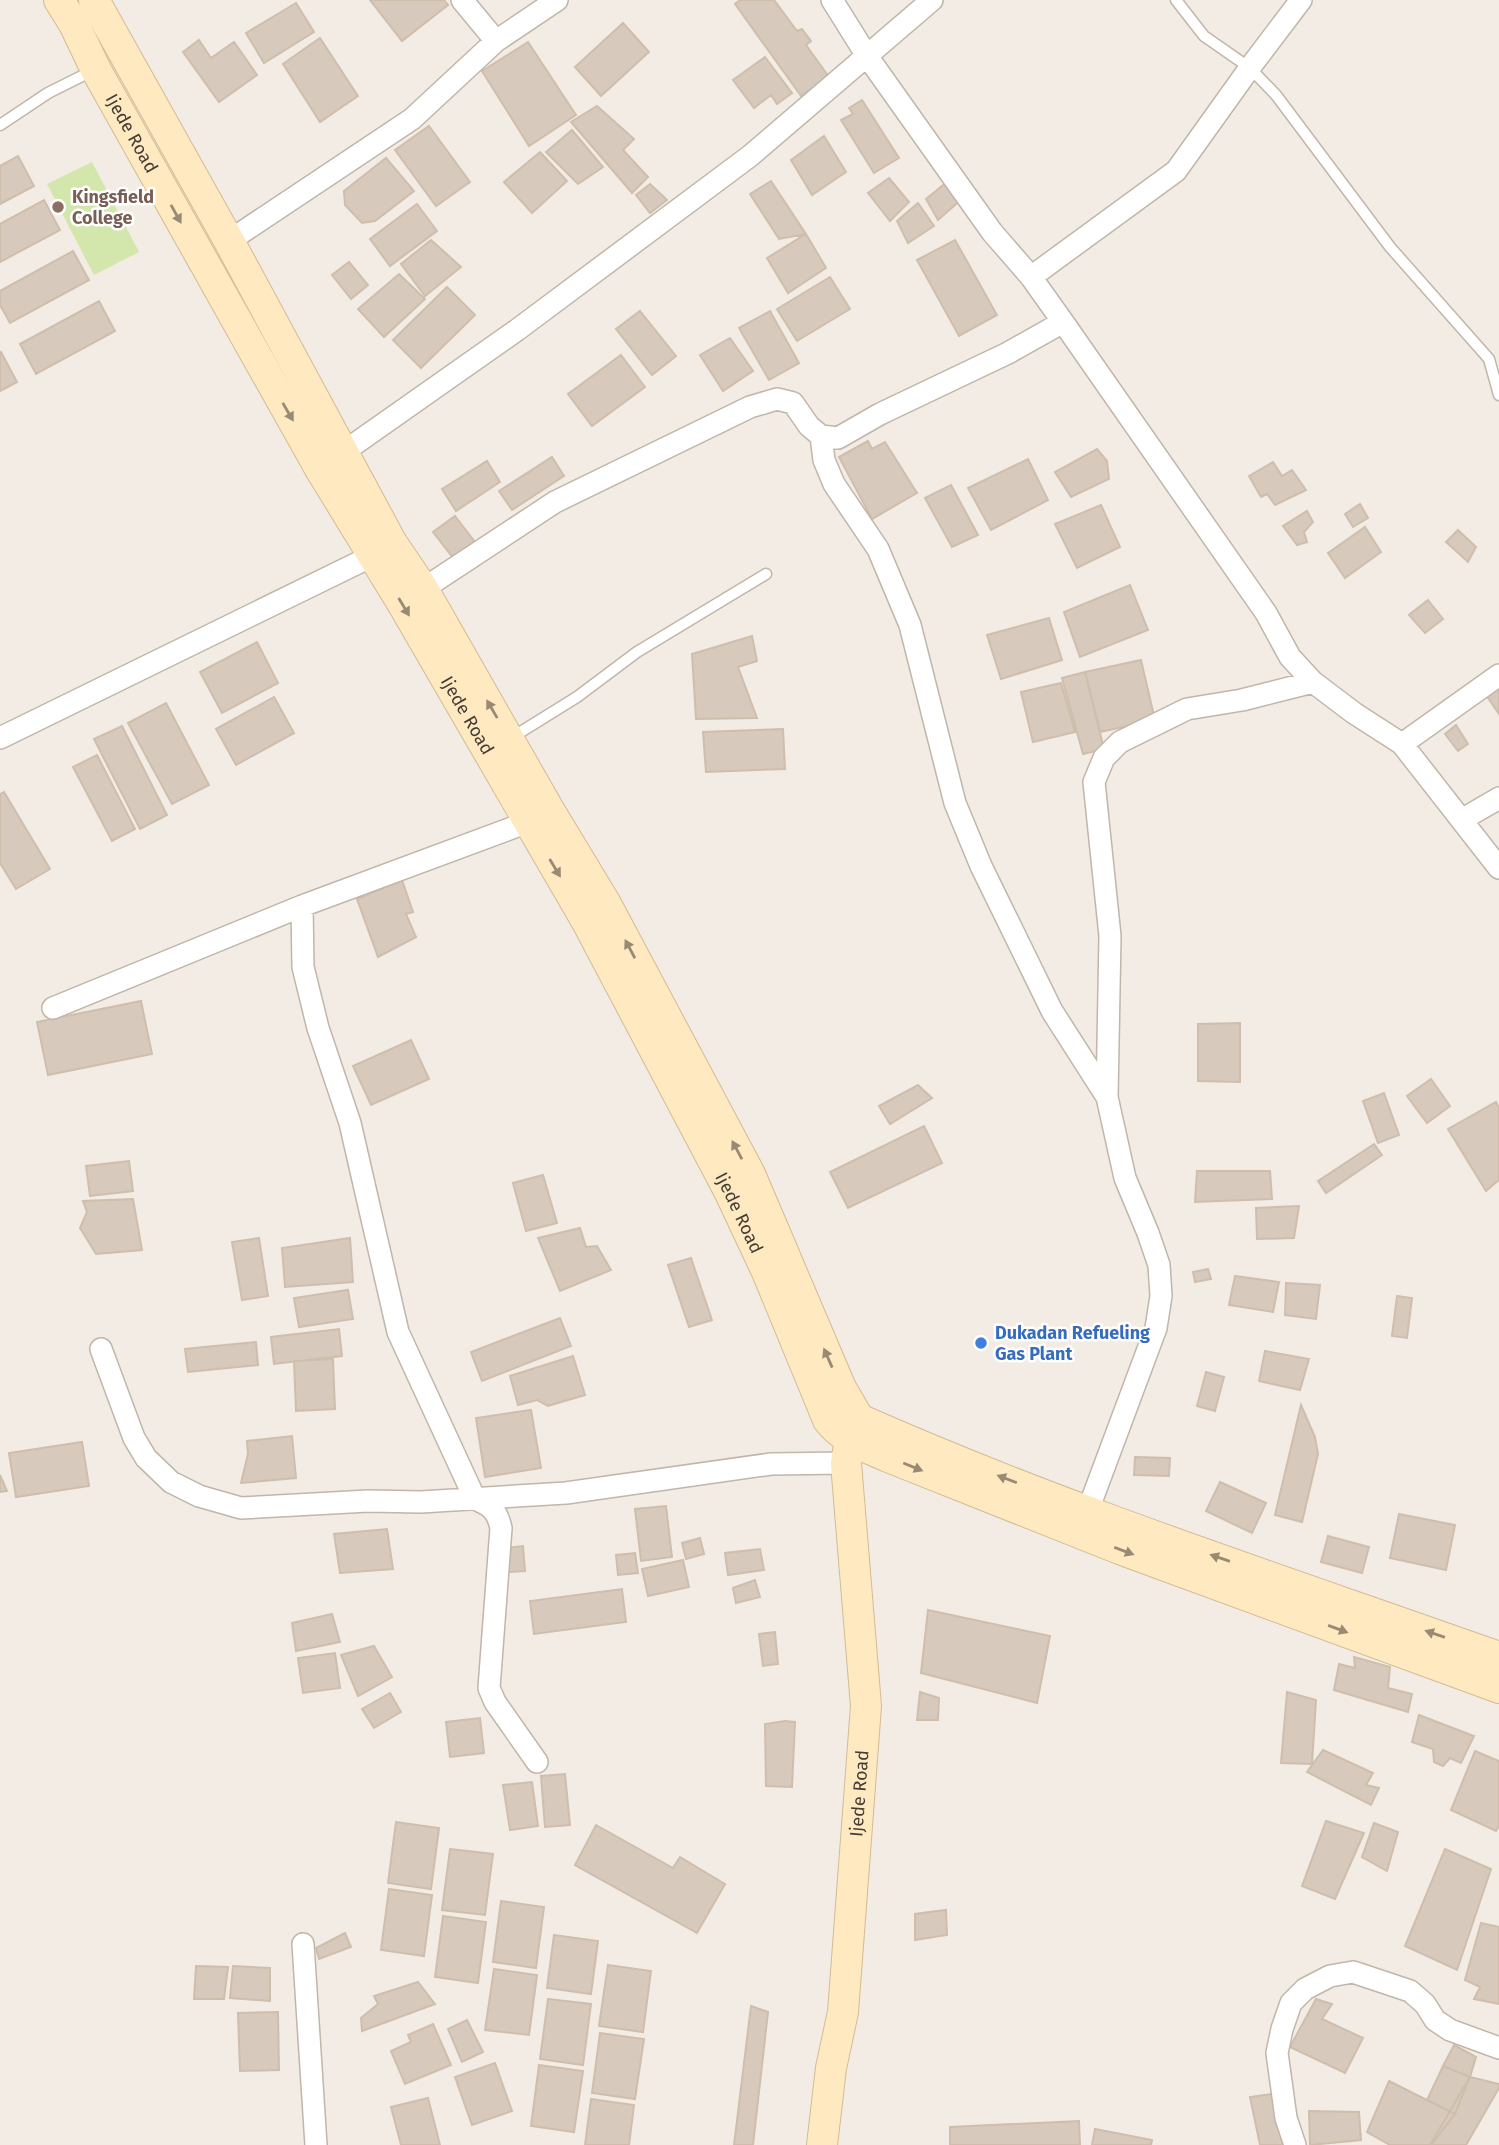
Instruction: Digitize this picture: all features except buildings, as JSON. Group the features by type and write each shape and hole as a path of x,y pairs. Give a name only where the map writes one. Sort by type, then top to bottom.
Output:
{"main road":[{"name":"Ijede Road","path":"59,0 74,24 112,66 229,241 392,543 423,589 499,747 528,822 587,922 729,1191 767,1272 828,1420 835,1430 852,1441"},
{"name":"Ijede Road","path":"94,0 112,66 314,457 402,603 606,904 750,1174 841,1388 852,1441 866,1706 843,2012 831,2068 822,2145"},
{"path":"852,1441 903,1438 1087,1510 1499,1657"},
{"path":"852,1441 1122,1550 1499,1688"}],"street":[{"path":"462,0 496,41"},
{"path":"229,241 412,119 496,41 556,0"},
{"path":"832,0 867,56 992,232 1031,277 1266,613 1290,657 1313,682 1402,744 1499,868"},
{"path":"342,453 517,330 739,164 932,0"},
{"path":"1031,277 1176,171 1301,0"},
{"path":"423,589 555,502 750,407 777,399 793,403 809,426 821,436 838,438 880,414 1008,353 1063,322"},
{"path":"821,436 824,460 834,484 878,549 910,625 955,803 981,866 1052,1011 1107,1097"},
{"path":"0,738 372,556"},
{"path":"1402,744 1499,675"},
{"path":"1087,1510 1156,1328 1161,1296 1159,1265 1125,1178 1107,1097 1110,936 1094,782 1104,758 1120,742 1187,709 1242,700 1313,682"},
{"path":"1463,819 1499,798"},
{"path":"53,1008 302,906 528,822"},
{"path":"302,906 303,967 318,1028 350,1123 398,1332 475,1499 493,1507 498,1514 501,1528 489,1688 495,1702 537,1762"},
{"path":"101,1349 134,1438 146,1458 171,1482 199,1496 240,1508 368,1501 421,1502 566,1493 771,1464 852,1441"},
{"path":"303,1944 316,2145"},
{"path":"1294,2145 1286,2118 1277,2053 1282,2029 1291,2003 1305,1989 1330,1976 1353,1972 1409,1991 1425,2004 1435,2020 1450,2030 1499,2048"}],"lane":[{"path":"1176,0 1204,36 1250,68 1276,95 1390,247 1489,359 1499,395"},
{"path":"0,125 48,93 112,66"},
{"path":"499,747 577,697 637,652 766,575"}],"green space":[{"path":"92,162 139,252 94,275 47,184"}],"place":[{"name":"Kingsfield College","path":"58,207"},
{"name":"Dukadan Refueling Gas Plant","path":"981,1343"}]}
